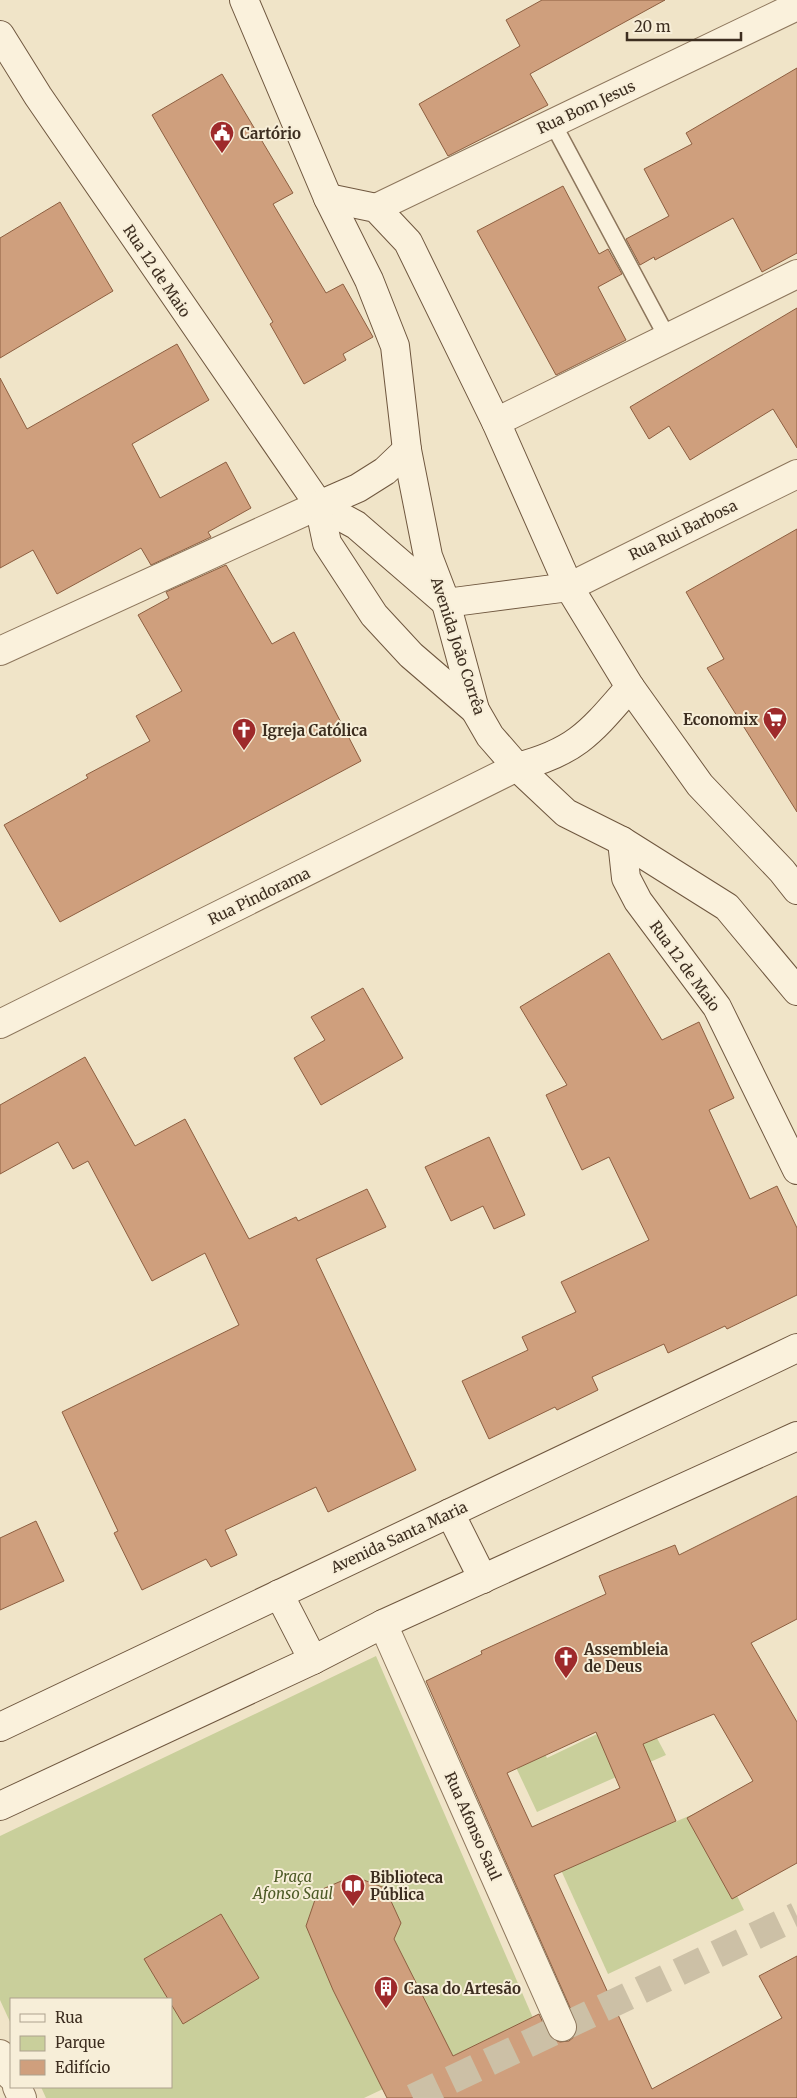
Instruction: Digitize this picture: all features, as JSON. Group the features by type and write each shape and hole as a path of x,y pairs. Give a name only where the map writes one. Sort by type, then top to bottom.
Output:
{"main road":[{"name":"Avenida João Corrêa","path":"244,0 328,198 370,280 395,346 406,450 428,556 446,603 475,710 490,736 517,767 566,813 622,841 727,907 797,991"},
{"name":"Rua Bom Jesus","path":"376,208 797,6"},
{"name":"Rua 12 de Maio","path":"0,35 38,96 319,505 327,543 374,615 411,655 475,710"},
{"path":"328,198 376,208 408,242 496,422 569,587 630,687 700,785 782,871 797,890"},
{"path":"496,422 797,274"},
{"path":"0,650 358,488 385,471 406,450"},
{"name":"Rua Rui Barbosa","path":"446,603 569,587 797,474"},
{"name":"Rua 12 de Maio","path":"319,505 356,525 446,603"},
{"name":"Rua Pindorama","path":"0,1024 517,767 548,759 570,748 590,732 630,687"},
{"name":"Rua 12 de Maio","path":"622,841 626,878 638,901 717,1007 797,1170"},
{"name":"Avenida Santa Maria","path":"0,1727 797,1348"},
{"path":"0,1806 313,1660 383,1624 797,1436"},
{"path":"450,1513 483,1579"},
{"path":"279,1594 313,1660"},
{"name":"Rua Afonso Saul","path":"383,1624 562,2027"},
{"path":"0,2054 10,2074"}],"lane":[{"path":"552,122 667,337"}],"green space":[{"name":"Praça Afonso Saul","path":"376,1656 533,2018 364,2098 46,2098 41,2088 172,2088 172,1998 10,1998 10,2022 0,2000 0,1836"},
{"path":"508,1680 547,1758 643,1712 666,1755 537,1812 479,1689"},
{"path":"696,1813 744,1910 608,1974 561,1870"}],"building":[{"path":"542,0 665,0 530,74 548,105 448,156 419,104 520,46 506,20"},
{"path":"797,68 797,253 762,272 733,218 655,260 654,257 640,265 626,239 669,216 644,169 692,144 686,133"},
{"name":"Cartório","path":"222,74 293,193 273,204 326,293 343,284 373,337 343,354 346,360 304,384 270,324 273,322 152,115"},
{"path":"563,186 599,254 608,249 622,274 598,287 626,340 556,375 477,231"},
{"path":"60,202 113,291 0,358 0,238"},
{"path":"797,308 797,448 773,409 690,460 669,426 649,439 630,407"},
{"path":"177,344 209,400 132,444 160,498 226,462 251,508 208,532 211,537 151,565 141,548 57,594 33,550 0,568 0,378 27,429"},
{"name":"Economix","path":"797,529 797,812 707,668 724,659 686,592"},
{"name":"Igreja Católica","path":"226,565 272,644 294,632 361,761 60,922 4,825 88,778 86,775 150,741 136,716 182,691 138,615 169,598 166,592"},
{"path":"609,953 662,1040 699,1022 734,1098 709,1110 750,1199 777,1186 797,1228 797,1295 727,1329 725,1326 668,1353 664,1344 592,1377 598,1390 557,1410 555,1407 489,1439 462,1381 528,1350 522,1337 576,1312 561,1282 649,1240 609,1157 582,1170 546,1095 567,1085 520,1007"},
{"path":"363,988 403,1058 321,1105 294,1058 325,1040 311,1017"},
{"path":"85,1057 135,1146 185,1119 249,1239 296,1217 298,1221 367,1189 386,1227 316,1259 416,1470 328,1512 316,1487 225,1530 237,1555 211,1567 206,1559 142,1590 114,1533 118,1531 62,1412 239,1325 205,1253 152,1281 88,1161 73,1169 58,1142 0,1174 0,1105"},
{"path":"489,1137 525,1215 494,1229 483,1206 451,1221 425,1167"},
{"path":"797,1496 797,1619 751,1643 797,1722 797,1863 732,1899 687,1818 753,1781 714,1714 643,1744 676,1821 554,1875 652,2089 782,2018 759,1976 797,1956 797,2098 387,2098 333,1990 306,1926 318,1891 353,1876 385,1888 401,1923 394,1939 453,2056 539,2014 548,2034 552,2039 560,2042 569,2041 575,2036 578,2028 426,1681 482,1654 481,1651 606,1594 599,1576 675,1545 679,1555","holes":["596,1732 620,1788 532,1827 507,1773"]},
{"path":"36,1521 64,1581 0,1610 0,1538"},
{"path":"221,1914 259,1978 183,2024 172,2006 172,1998 167,1998 144,1959"}],"tunnel":[{"path":"413,2098 797,1916"}],"place":[{"name":"Cartório","path":"222,154"},
{"name":"Economix","path":"775,740"},
{"name":"Igreja Católica","path":"244,751"},
{"name":"Assembleia de Deus","path":"566,1679"},
{"name":"Biblioteca Pública","path":"353,1907"},
{"name":"Casa do Artesão","path":"386,2009"}]}
